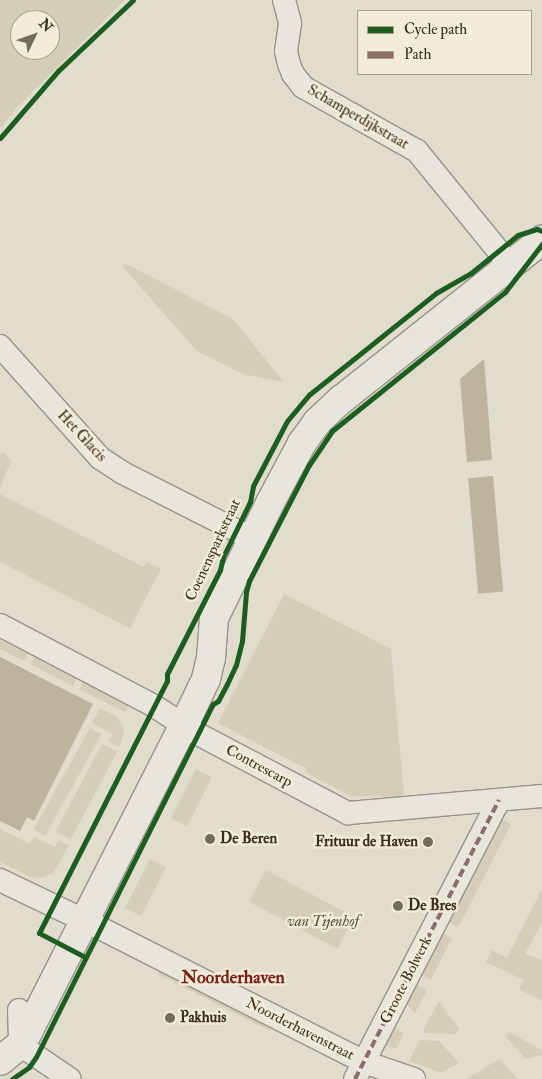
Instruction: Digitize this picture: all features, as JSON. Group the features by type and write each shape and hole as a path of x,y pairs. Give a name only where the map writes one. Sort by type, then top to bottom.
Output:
{"street":[{"name":"Schamperdijkstraat","path":"284,0 290,23 286,51 293,74 303,87 417,151 510,265"},
{"name":"Coenensparkstraat","path":"14,1051 19,1010 76,916 184,725 206,679 211,658 214,618 244,535 317,422 542,240"},
{"name":"Het Glacis","path":"0,346 100,458 122,473 244,535"},
{"name":"Contrescarp","path":"0,625 348,813 542,796"},
{"name":"Groote Bolwerk","path":"360,1071 499,800"},
{"name":"Noorderhavenstraat","path":"0,880 76,916 360,1071 414,1079"},
{"name":"Coenensparkstraat","path":"14,1051 76,916"},
{"path":"14,1051 70,1079"}],"green space":[{"path":"0,0 125,0 21,103 0,128"},
{"path":"124,263 233,319 284,382 245,375 197,351 122,266"},
{"path":"3,452 11,461 0,488 0,454"},
{"path":"0,494 144,567 147,562 161,569 130,628 0,562"},
{"path":"284,594 391,649 404,797 350,796 305,772 307,769 218,723"},
{"path":"0,640 28,654 24,661 0,649"},
{"path":"34,657 77,679 73,686 30,664"},
{"path":"83,682 128,705 125,712 79,689"},
{"path":"100,708 116,716 122,724 124,733 119,747 109,741 113,734 92,723"},
{"path":"90,728 101,734 45,836 34,829"},
{"path":"102,744 117,752 71,839 56,831"},
{"path":"196,769 212,777 187,826 171,818"},
{"path":"295,791 348,818 440,812 441,818 351,825 292,797"},
{"path":"492,814 511,824 458,927 440,918"},
{"path":"0,829 30,844 34,837 55,847 59,840 69,845 54,872 44,877 32,878 0,862"},
{"path":"150,859 166,867 141,916 125,908"},
{"name":"van Tijenhof","path":"266,870 354,917 337,949 249,902"},
{"path":"542,889 542,923 525,954 542,960 542,1001 519,989 524,980 486,962 492,950 507,958"},
{"path":"436,930 452,938 431,980 415,972"},
{"path":"162,967 273,1024 270,1031 158,974"},
{"path":"410,981 427,990 415,1013 401,998"},
{"path":"439,1001 459,1029 456,1034 425,1033 423,1030"},
{"path":"390,1022 404,1034 396,1049 378,1043"},
{"path":"509,1032 542,1050 542,1055 526,1059 505,1036"},
{"path":"420,1040 439,1041 459,1063 441,1073 409,1061"},
{"path":"499,1059 518,1079 468,1079 468,1078"}],"shaded area":[{"path":"484,359 492,460 467,462 460,379"},
{"path":"493,476 503,592 478,594 468,478"},
{"path":"0,657 93,704 34,821 27,817 20,831 0,821"}],"marked path":[{"path":"355,1079 499,800"}],"cycle path":[{"path":"0,138 58,71 133,0"},
{"path":"85,957 39,933 167,681 167,674 220,570 223,557 250,502 253,486 287,421 310,394 436,293 471,273 518,235 537,229 542,231"},
{"path":"12,1079 29,1067 36,1057 213,704 218,701 227,684 236,665 242,641 246,592 249,581 309,465 332,431 505,292 542,244"}],"place":[{"name":"De Beren","path":"210,839"},
{"name":"Frituur de Haven","path":"428,842"},
{"name":"De Bres","path":"398,906"},
{"name":"Pakhuis","path":"170,1018"}],"district":[{"name":"Noorderhaven","path":"233,978"}]}
